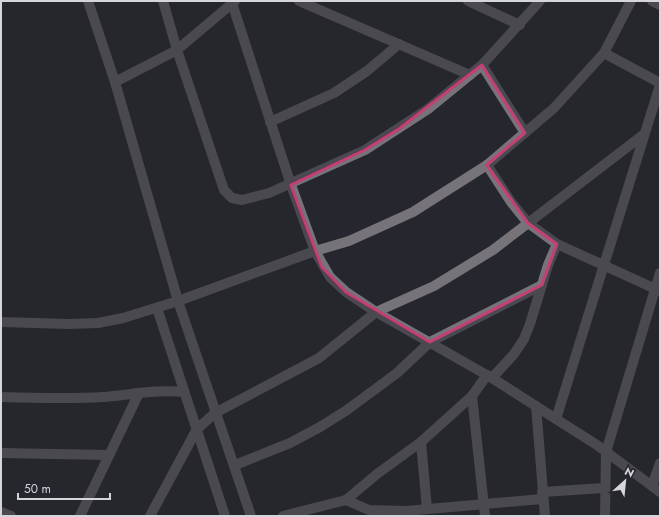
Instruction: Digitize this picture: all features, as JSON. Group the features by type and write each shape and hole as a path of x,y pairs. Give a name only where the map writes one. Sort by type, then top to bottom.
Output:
{"street":[{"path":"88,1 115,82 178,301 215,413 235,465 251,516"},
{"path":"163,1 177,50 213,159 227,195 232,198 242,200 269,193 291,185 365,150 428,109 482,65 520,25 540,1"},
{"path":"299,1 470,75"},
{"path":"468,1 520,25"},
{"path":"1,322 98,323 123,318 178,301 355,238 413,212 487,165 554,108 604,53 631,1"},
{"path":"652,1 660,5"},
{"path":"115,82 177,50 234,2 270,122 291,185 315,251 330,277 346,292 376,312 490,376 606,452 656,489 660,462"},
{"path":"270,122 334,93 367,71 399,44"},
{"path":"556,419 660,84 604,53"},
{"path":"482,65 525,133"},
{"path":"150,516 197,429 215,413 319,358 376,312 434,286 493,250 643,135"},
{"path":"487,165 511,202 528,223 557,244 658,290"},
{"path":"283,516 346,500 377,474 420,442 472,396 490,376 514,354 524,339 548,265 557,244"},
{"path":"605,516 604,488 606,452 658,290 660,273"},
{"path":"235,465 290,443 342,414 397,373 430,342 542,286"},
{"path":"157,308 183,392 197,429 225,516"},
{"path":"1,397 53,399 138,395 172,391 183,392"},
{"path":"80,516 138,395"},
{"path":"472,396 485,516"},
{"path":"536,406 542,496 545,516"},
{"path":"420,442 427,510"},
{"path":"1,453 109,455"},
{"path":"346,500 368,513 427,510 484,504 604,488"},
{"path":"1,512 12,516"}],"highlighted area":[{"path":"482,65 525,133 487,165 528,223 557,244 542,285 430,342 346,292 322,267 291,185 365,150 399,129"}]}
